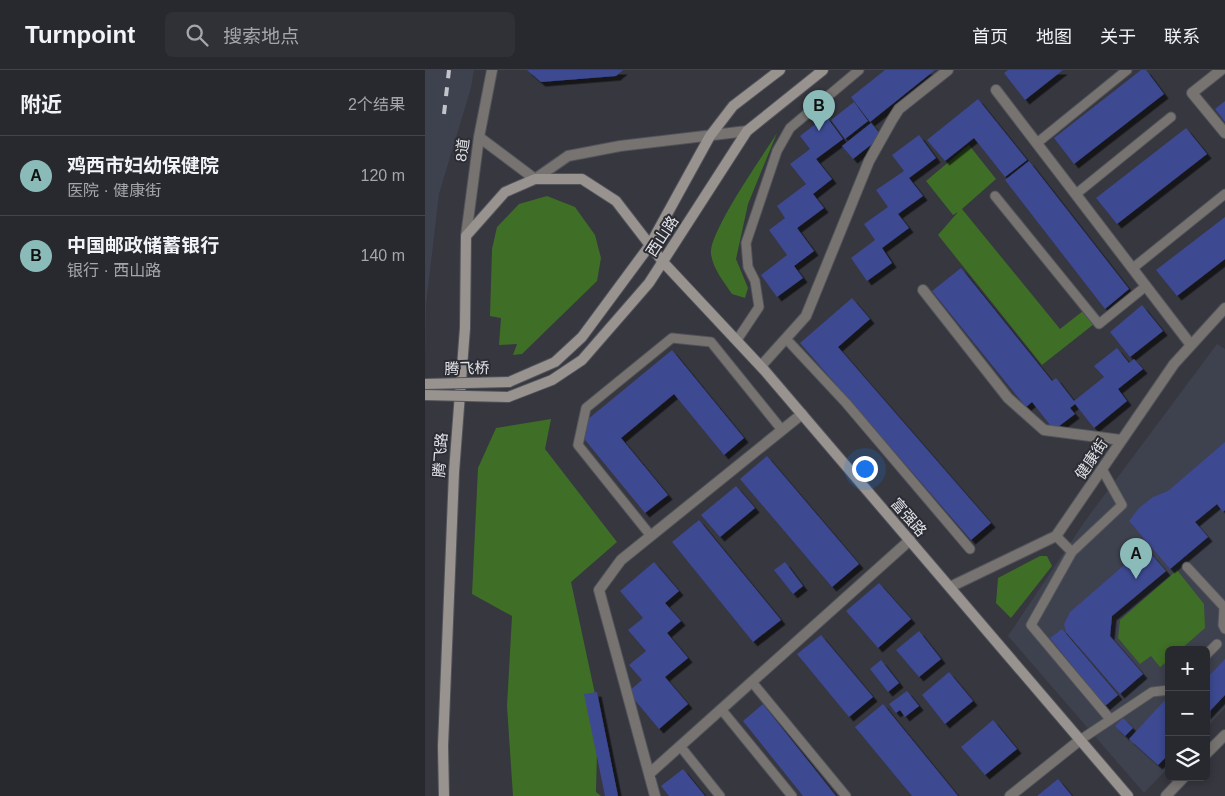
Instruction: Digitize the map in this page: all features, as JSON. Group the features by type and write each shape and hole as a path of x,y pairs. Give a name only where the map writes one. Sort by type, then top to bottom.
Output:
{"street":[{"name":"8道","path":"465,236 479,137 492,70"},
{"name":"西山路","path":"509,382 555,362 582,337 650,245 710,136 733,106 780,70"},
{"name":"西山路","path":"508,397 552,380 582,360 649,283 747,131 823,70"},
{"path":"761,366 806,316 869,161 891,120 899,109 948,70"},
{"path":"1221,70 1192,93 1225,133"},
{"path":"996,90 1191,345"},
{"path":"465,236 505,192 535,179 568,156 621,146 747,131"},
{"path":"479,137 535,179"},
{"name":"富强路","path":"535,179 582,179 616,201 663,262 761,366 1128,796"},
{"name":"腾飞路","path":"444,796 443,746 454,472 465,328 465,236"},
{"path":"923,290 1008,398 1044,430 1121,440"},
{"name":"健康街","path":"1056,536 1174,364 1223,313"},
{"name":"腾飞桥","path":"425,384 509,382"},
{"name":"腾飞桥","path":"425,395 508,397"},
{"path":"655,796 599,590 621,560 802,414"},
{"path":"950,587 1056,536"},
{"path":"649,774 910,540"},
{"path":"1210,750 1225,735"},
{"path":"1010,796 1080,740"},
{"path":"1166,796 1180,781"}],"lane":[{"path":"737,340 759,307 755,281 747,266 746,243 777,151 790,128 859,70"},
{"path":"1037,143 1127,70"},
{"path":"1076,194 1171,117"},
{"path":"1133,268 1225,194"},
{"path":"995,196 1099,324 1146,286"},
{"path":"651,536 578,445 586,408 672,338 711,342 782,430"},
{"path":"790,342 846,403 970,549"},
{"path":"1101,470 1122,505 1072,552 1031,625 1110,719"},
{"path":"1056,536 1072,552"},
{"path":"1187,567 1224,606 1223,625 1225,629"},
{"path":"1210,652 1217,644"},
{"path":"752,682 846,796"},
{"path":"1080,740 1152,692 1165,690"},
{"path":"721,709 792,796"},
{"path":"680,746 720,796"}],"shaded area":[{"path":"425,70 474,70 471,88 439,194 426,305 425,361"},
{"path":"1217,344 1225,349 1225,708 1210,724 1210,646 1165,646 1165,771 1144,793 1008,636 1085,521"}],"green space":[{"path":"777,133 748,204 736,259 748,288 745,298 732,294 719,275 712,260 712,244 727,212"},
{"path":"969,145 996,179 962,209 1060,329 1083,311 1094,324 1042,365 938,235 958,212 953,215 926,181"},
{"path":"547,196 575,207 595,235 601,258 597,281 522,354 513,355 517,344 499,345 501,318 490,316 492,249 497,227 519,204"},
{"path":"551,419 545,449 617,542 571,582 598,708 596,792 601,796 513,796 507,706 512,616 472,594 478,468 496,428"},
{"path":"1040,556 1047,556 1052,566 1011,618 996,603 998,578"},
{"path":"1177,570 1204,604 1205,628 1185,646 1165,646 1165,663 1160,667 1151,656 1140,664 1118,638 1120,620"}],"building":[{"path":"527,70 623,70 616,76 541,82"},
{"path":"885,70 935,70 870,122 851,97"},
{"path":"1008,70 1063,70 1025,100 1004,73"},
{"path":"1141,70 1146,70 1164,94 1074,164 1054,138"},
{"path":"978,99 1027,160 1005,177 974,138 945,161 927,140"},
{"path":"1225,101 1225,122 1215,109"},
{"path":"854,102 868,121 845,139 831,120"},
{"path":"826,116 843,139 816,159 832,179 813,194 824,208 797,228 814,251 794,266 803,278 777,297 761,275 787,255 769,230 785,218 777,206 806,184 790,164 810,149 800,136"},
{"path":"871,123 882,136 853,159 842,146"},
{"path":"1186,128 1207,154 1117,224 1096,198"},
{"path":"919,135 936,158 909,178 923,196 898,214 909,228 882,248 892,263 867,281 851,258 875,240 864,224 888,207 876,190 904,171 892,155"},
{"path":"1029,161 1129,289 1105,309 1005,180"},
{"path":"1225,217 1225,259 1177,296 1156,270"},
{"path":"961,268 1052,381 1056,378 1074,401 1104,377 1094,366 1117,348 1129,363 1134,359 1143,369 1118,389 1127,401 1094,428 1075,404 1070,408 1075,414 1054,430 1032,402 1026,407 932,291"},
{"path":"852,298 870,319 838,347 991,523 971,540 800,343"},
{"path":"1142,305 1163,331 1130,357 1110,332"},
{"path":"672,350 744,438 724,455 674,394 621,438 668,495 645,513 576,429"},
{"path":"1225,442 1225,510 1223,512 1217,504 1195,522 1208,537 1170,569 1129,521 1139,508 1153,497 1168,491"},
{"path":"767,456 859,564 832,587 740,479"},
{"path":"736,486 755,508 720,537 701,515"},
{"path":"699,520 781,620 753,642 672,542"},
{"path":"1145,547 1166,571 1112,616 1110,636 1143,674 1120,694 1066,632 1064,624 1070,612"},
{"path":"654,562 679,591 665,603 681,621 667,633 688,658 665,677 688,704 659,729 628,692 642,680 629,665 646,651 628,630 643,618 620,591"},
{"path":"785,562 803,586 793,594 774,570"},
{"path":"879,583 911,619 878,648 846,611"},
{"path":"1062,629 1118,695 1105,706 1050,638"},
{"path":"919,631 941,659 919,677 896,650"},
{"path":"821,635 873,697 849,717 797,654"},
{"path":"1225,659 1225,695 1210,711 1210,691 1210,675"},
{"path":"881,660 899,683 888,692 870,669"},
{"path":"949,672 973,701 945,724 922,695"},
{"path":"907,691 919,706 905,717 900,710 896,713 889,704"},
{"path":"597,692 618,796 605,796 584,694"},
{"path":"1165,702 1165,758 1158,765 1129,739"},
{"path":"763,704 836,796 803,796 743,721"},
{"path":"883,704 958,796 912,796 855,727"},
{"path":"1123,718 1133,728 1125,736 1115,726"},
{"path":"993,720 1017,749 985,775 961,747"},
{"path":"683,769 705,796 669,796 661,786"},
{"path":"1058,779 1072,796 1037,796"}],"railway":[{"path":"444,114 449,70"}],"place":[{"name":"中国邮政储蓄银行","path":"819,131"},
{"name":"鸡西市妇幼保健院","path":"1136,579"}]}
